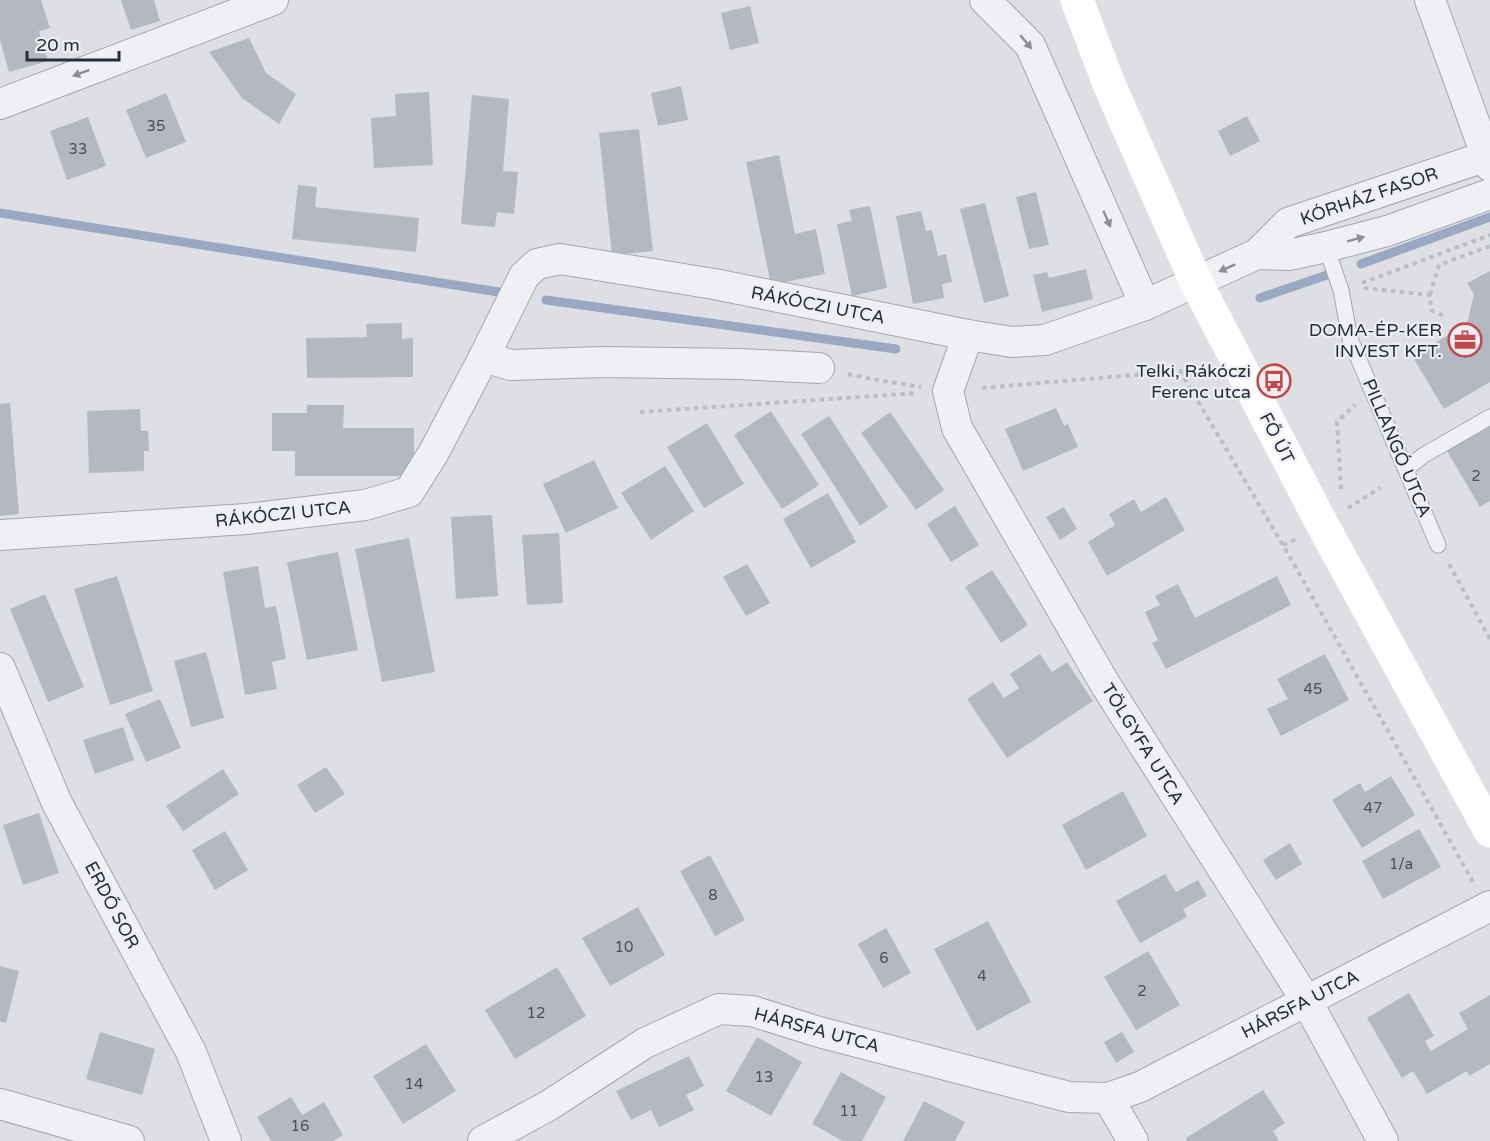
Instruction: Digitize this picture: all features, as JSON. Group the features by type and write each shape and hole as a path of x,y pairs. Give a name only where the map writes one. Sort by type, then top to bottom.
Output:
{"main road":[{"name":"FŐ ÚT","path":"1077,0 1109,84 1196,282 1322,524 1490,831"}],"street":[{"path":"0,104 273,0"},
{"path":"985,0 1030,45 1145,305"},
{"path":"1431,0 1489,159"},
{"name":"KÓRHÁZ FASOR","path":"1196,282 1257,254 1288,223 1489,159"},
{"name":"KÓRHÁZ FASOR","path":"1257,254 1289,255 1326,247 1387,231 1490,194"},
{"name":"RÁKÓCZI UTCA","path":"0,535 246,519 365,505 409,492 434,452 524,276 537,264 560,259 714,284 1012,342 1045,340 1145,305 1196,282"},
{"path":"948,391 968,335"},
{"path":"484,357 511,364 602,362 741,364 819,368"},
{"name":"TÖLGYFA UTCA","path":"948,391 957,428 1105,684 1306,1000 1383,1141"},
{"name":"ERDŐ SOR","path":"0,668 57,803 190,1052 226,1141"},
{"name":"HÁRSFA UTCA","path":"483,1141 548,1106 645,1043 719,1009 752,1011 819,1032 1069,1097 1108,1098 1140,1087 1489,907"},
{"path":"1108,1098 1133,1141"},
{"path":"0,1104 129,1141"}],"lane":[{"name":"PILLANGÓ UTCA","path":"1326,247 1346,289 1350,339 1438,545"},
{"path":"1406,469 1424,455 1490,417"}],"path":[{"path":"1346,289 1490,235"},
{"path":"1446,317 1431,310 1430,295 1439,265 1490,246"},
{"path":"1346,289 1430,295"},
{"path":"819,368 872,380 948,391"},
{"path":"640,412 891,396 1180,371 1283,545 1489,907"},
{"path":"1341,489 1337,422 1371,388"},
{"path":"1343,512 1380,488"},
{"path":"1438,545 1490,639"}],"building":[{"path":"0,0 41,0 50,28 39,31 48,61 9,72 0,40"},
{"path":"121,0 154,0 160,21 131,30"},
{"path":"750,6 759,43 730,50 721,13"},
{"path":"249,38 266,73 296,94 279,124 242,98 209,52"},
{"path":"681,86 688,120 658,126 651,93"},
{"path":"429,92 433,165 374,168 371,118 396,116 395,94"},
{"path":"166,93 186,142 146,158 126,110"},
{"path":"472,95 509,99 503,171 518,172 514,214 497,212 495,227 461,224"},
{"path":"1247,116 1260,141 1230,156 1218,131"},
{"path":"88,117 106,166 67,180 50,131"},
{"path":"639,129 653,251 612,255 599,133"},
{"path":"779,155 795,234 816,229 825,274 771,285 746,162"},
{"path":"298,185 317,187 315,207 419,218 416,252 292,239"},
{"path":"1036,192 1049,245 1029,249 1016,197"},
{"path":"985,203 1009,296 984,303 960,209"},
{"path":"870,206 887,288 852,296 837,224 852,221 849,210"},
{"path":"921,211 926,231 932,230 938,256 946,254 952,282 942,284 944,298 913,304 896,216"},
{"path":"1086,269 1093,299 1042,312 1033,275 1047,272 1049,278"},
{"name":"DOMA-ÉP-KER INVEST KFT.","path":"1490,271 1490,382 1444,409 1412,356 1467,324 1474,294 1467,283"},
{"path":"402,323 402,339 413,338 413,377 307,378 306,338 367,337 366,324"},
{"path":"10,403 19,514 0,516 0,404"},
{"path":"307,405 344,405 343,428 414,428 414,476 295,476 295,451 272,451 272,413 307,413"},
{"path":"1056,408 1064,426 1068,424 1078,447 1023,471 1005,429"},
{"path":"140,409 141,431 148,431 149,451 144,451 144,471 89,473 87,411"},
{"path":"771,411 819,485 782,509 734,435"},
{"path":"890,412 944,490 916,510 861,433"},
{"path":"829,416 888,507 860,526 801,434"},
{"path":"707,423 744,484 704,508 667,447"},
{"path":"1490,425 1490,501 1480,507 1447,451"},
{"path":"594,460 618,508 566,533 543,484"},
{"path":"665,466 694,511 651,540 621,493"},
{"path":"828,493 856,542 811,568 783,519"},
{"path":"1166,497 1185,530 1107,576 1088,542 1115,525 1109,514 1134,499 1141,512"},
{"path":"955,506 979,545 951,562 927,524"},
{"path":"1064,507 1077,529 1060,540 1046,517"},
{"path":"492,515 498,596 456,599 451,517"},
{"path":"559,533 563,603 527,605 522,535"},
{"path":"409,538 435,672 382,682 355,549"},
{"path":"338,552 358,650 307,660 287,562"},
{"path":"747,564 770,603 746,616 723,577"},
{"path":"258,566 265,608 276,606 286,659 272,662 277,689 245,695 223,572"},
{"path":"992,570 1028,625 1001,643 965,587"},
{"path":"117,576 153,691 110,705 74,589"},
{"path":"1277,576 1291,605 1166,669 1152,643 1158,640 1145,612 1160,605 1155,596 1178,584 1195,618"},
{"path":"45,594 84,687 48,702 10,609"},
{"path":"206,652 224,718 191,727 174,661"},
{"path":"1040,654 1052,672 1067,662 1093,701 1007,758 967,699 993,682 1004,698 1019,688 1010,674"},
{"path":"1325,654 1349,700 1281,736 1267,709 1288,699 1277,679"},
{"path":"160,699 181,748 146,762 125,714"},
{"path":"123,727 134,760 95,774 83,740"},
{"path":"326,767 345,794 315,813 297,785"},
{"path":"223,769 239,794 183,831 166,806"},
{"path":"1391,776 1415,815 1362,848 1332,800 1360,783 1365,792"},
{"path":"1123,791 1147,836 1086,870 1062,825"},
{"path":"39,813 59,873 23,885 3,825"},
{"path":"1419,829 1441,867 1383,899 1362,861"},
{"path":"225,831 248,870 215,890 192,850"},
{"path":"1290,843 1302,864 1276,880 1263,860"},
{"path":"710,855 745,920 715,936 680,871"},
{"path":"1165,874 1176,892 1198,880 1207,896 1183,909 1187,917 1140,943 1116,901"},
{"path":"638,907 665,955 610,986 582,938"},
{"path":"988,921 1031,1002 977,1031 934,949"},
{"path":"886,928 911,973 883,988 858,944"},
{"path":"1148,951 1180,1005 1136,1030 1104,977"},
{"path":"0,966 19,971 6,1023 0,1021"},
{"path":"557,967 586,1016 515,1059 485,1010"},
{"path":"1409,993 1434,1036 1425,1041 1431,1051 1468,1029 1459,1013 1490,995 1490,1064 1469,1076 1467,1071 1427,1094 1413,1071 1402,1078 1367,1018"},
{"path":"100,1032 155,1049 142,1095 86,1079"},
{"path":"1122,1032 1134,1052 1116,1063 1104,1042"},
{"path":"757,1037 802,1062 771,1116 726,1091"},
{"path":"426,1044 456,1091 403,1124 373,1076"},
{"path":"689,1056 704,1086 686,1095 694,1110 659,1127 651,1110 631,1120 616,1091"},
{"path":"841,1072 886,1097 862,1141 843,1141 812,1124"},
{"path":"1263,1090 1285,1123 1273,1131 1279,1141 1187,1141 1186,1138"},
{"path":"291,1097 302,1115 324,1102 343,1135 333,1141 271,1141 257,1117"},
{"path":"924,1101 965,1122 955,1141 903,1141"}],"waterway":[{"path":"0,213 505,293"},
{"path":"1361,264 1490,217"},
{"path":"1260,298 1327,275"},
{"path":"546,300 896,349"}],"place":[{"name":"DOMA-ÉP-KER INVEST KFT.","path":"1465,340"},
{"name":"Telki, Rákóczi Ferenc utca","path":"1274,381"}]}
